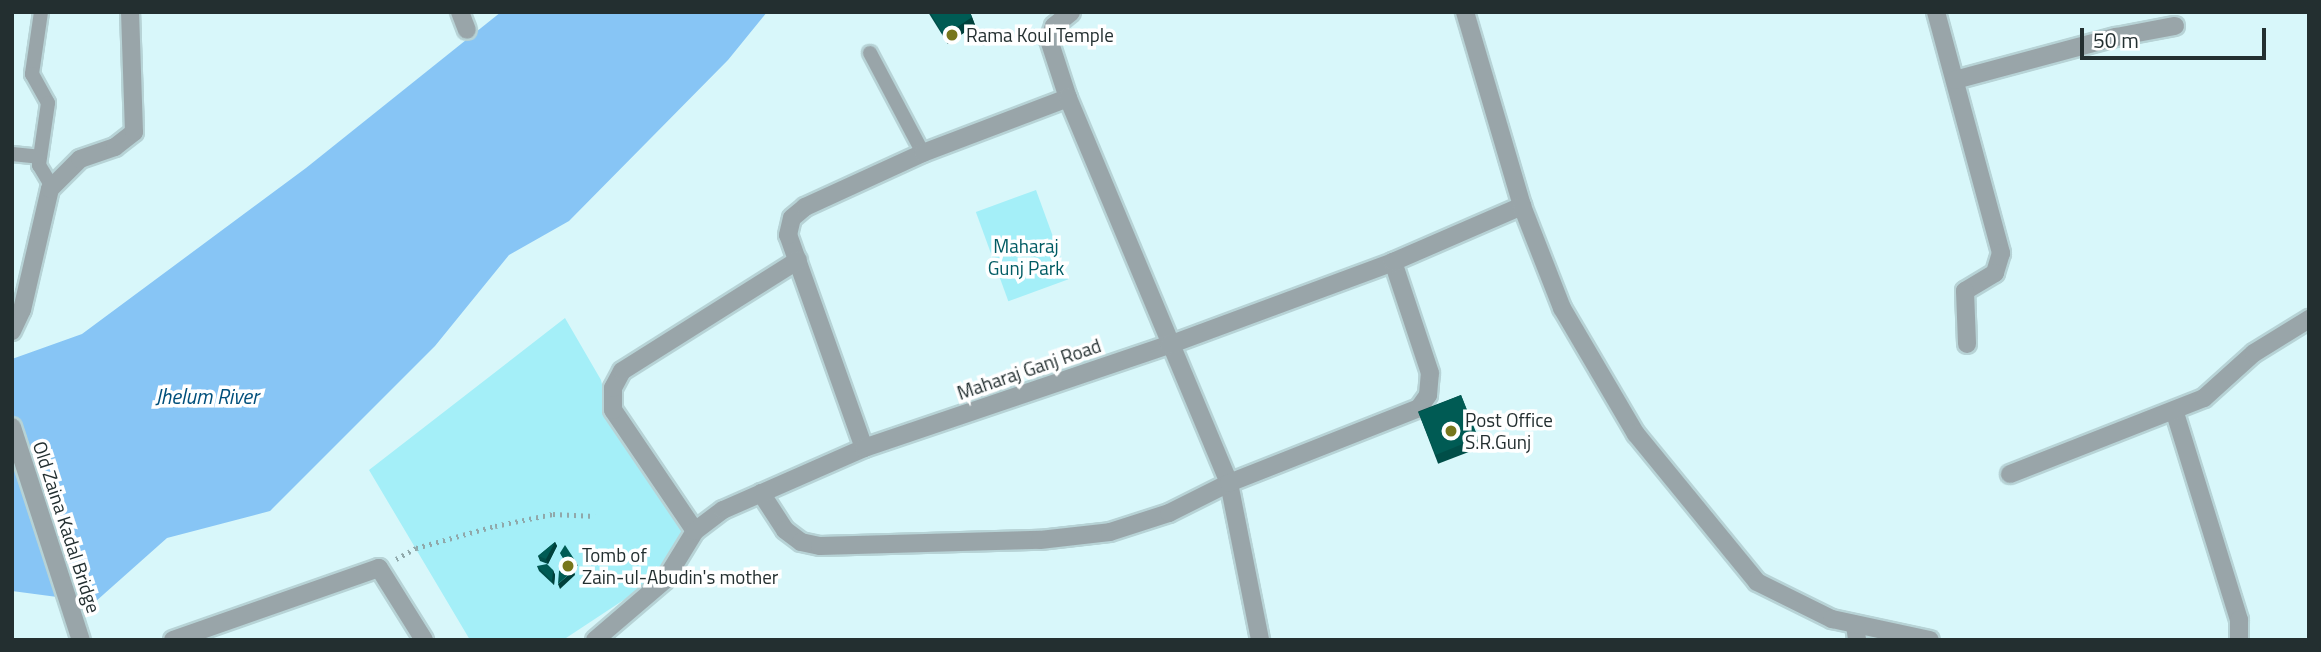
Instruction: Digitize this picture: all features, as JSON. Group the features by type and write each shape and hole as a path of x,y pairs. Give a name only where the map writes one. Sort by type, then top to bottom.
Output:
{"street":[{"path":"12,331 22,310 41,212 52,187 80,159 115,148 134,132 130,12"},
{"path":"460,12 467,30"},
{"path":"1071,12 1054,26 1049,40 1068,98 1169,345 1229,483 1260,640"},
{"path":"1465,12 1522,206 1562,308 1636,434 1757,582 1789,601 1856,632 1930,640"},
{"path":"1936,12 2001,253 1995,273 1965,291 1967,344"},
{"path":"1955,80 2116,37 2175,26"},
{"path":"864,448 788,235 792,218 805,207 923,153 1068,98"},
{"name":"Maharaj Ganj Road","path":"594,640 665,580 695,531 723,510 864,448 1169,345 1393,262 1522,206"},
{"path":"695,531 613,410 613,388 622,371 798,260"},
{"path":"761,493 785,530 801,542 850,545 1040,540 1110,532 1169,513 1229,483 1419,408 1428,395 1430,373 1393,262"},
{"path":"2010,474 2175,413 2204,398 2254,353 2309,319"},
{"path":"2175,413 2239,620 2239,640"},
{"name":"Old Zaina Kadal Bridge","path":"12,426 81,640"},
{"path":"173,640 379,568 419,638"}],"lane":[{"path":"41,12 32,74 48,103 39,165 52,187"},
{"path":"870,53 923,153"},
{"path":"12,154 39,157"}],"path":[{"path":"379,568 416,548 495,526 553,514 595,516"}],"green space":[{"name":"Maharaj Gunj Park","path":"1036,190 1068,279 1008,301 976,212"},
{"path":"565,318 601,380 608,412 688,534 660,576 563,640 470,640 369,470"}],"water":[{"name":"Jhelum River","path":"501,12 767,12 728,60 569,221 509,255 435,346 270,511 167,538 95,602 12,591 12,359 82,334 306,168"}],"building":[{"name":"Rama Koul Temple","path":"930,12 970,12 972,17 944,36"},
{"path":"1461,395 1478,438 1436,455 1418,412"},
{"path":"555,542 546,559 538,556"},
{"path":"565,545 576,562 566,562 560,553"},
{"path":"547,564 553,570 552,581 537,566"},
{"path":"564,566 574,570 558,584 559,571"}],"place":[{"name":"Rama Koul Temple","path":"952,35"},
{"name":"Post Office S.R.Gunj","path":"1451,431"},
{"name":"Tomb of Zain-ul-Abudin's mother","path":"568,566"}]}
